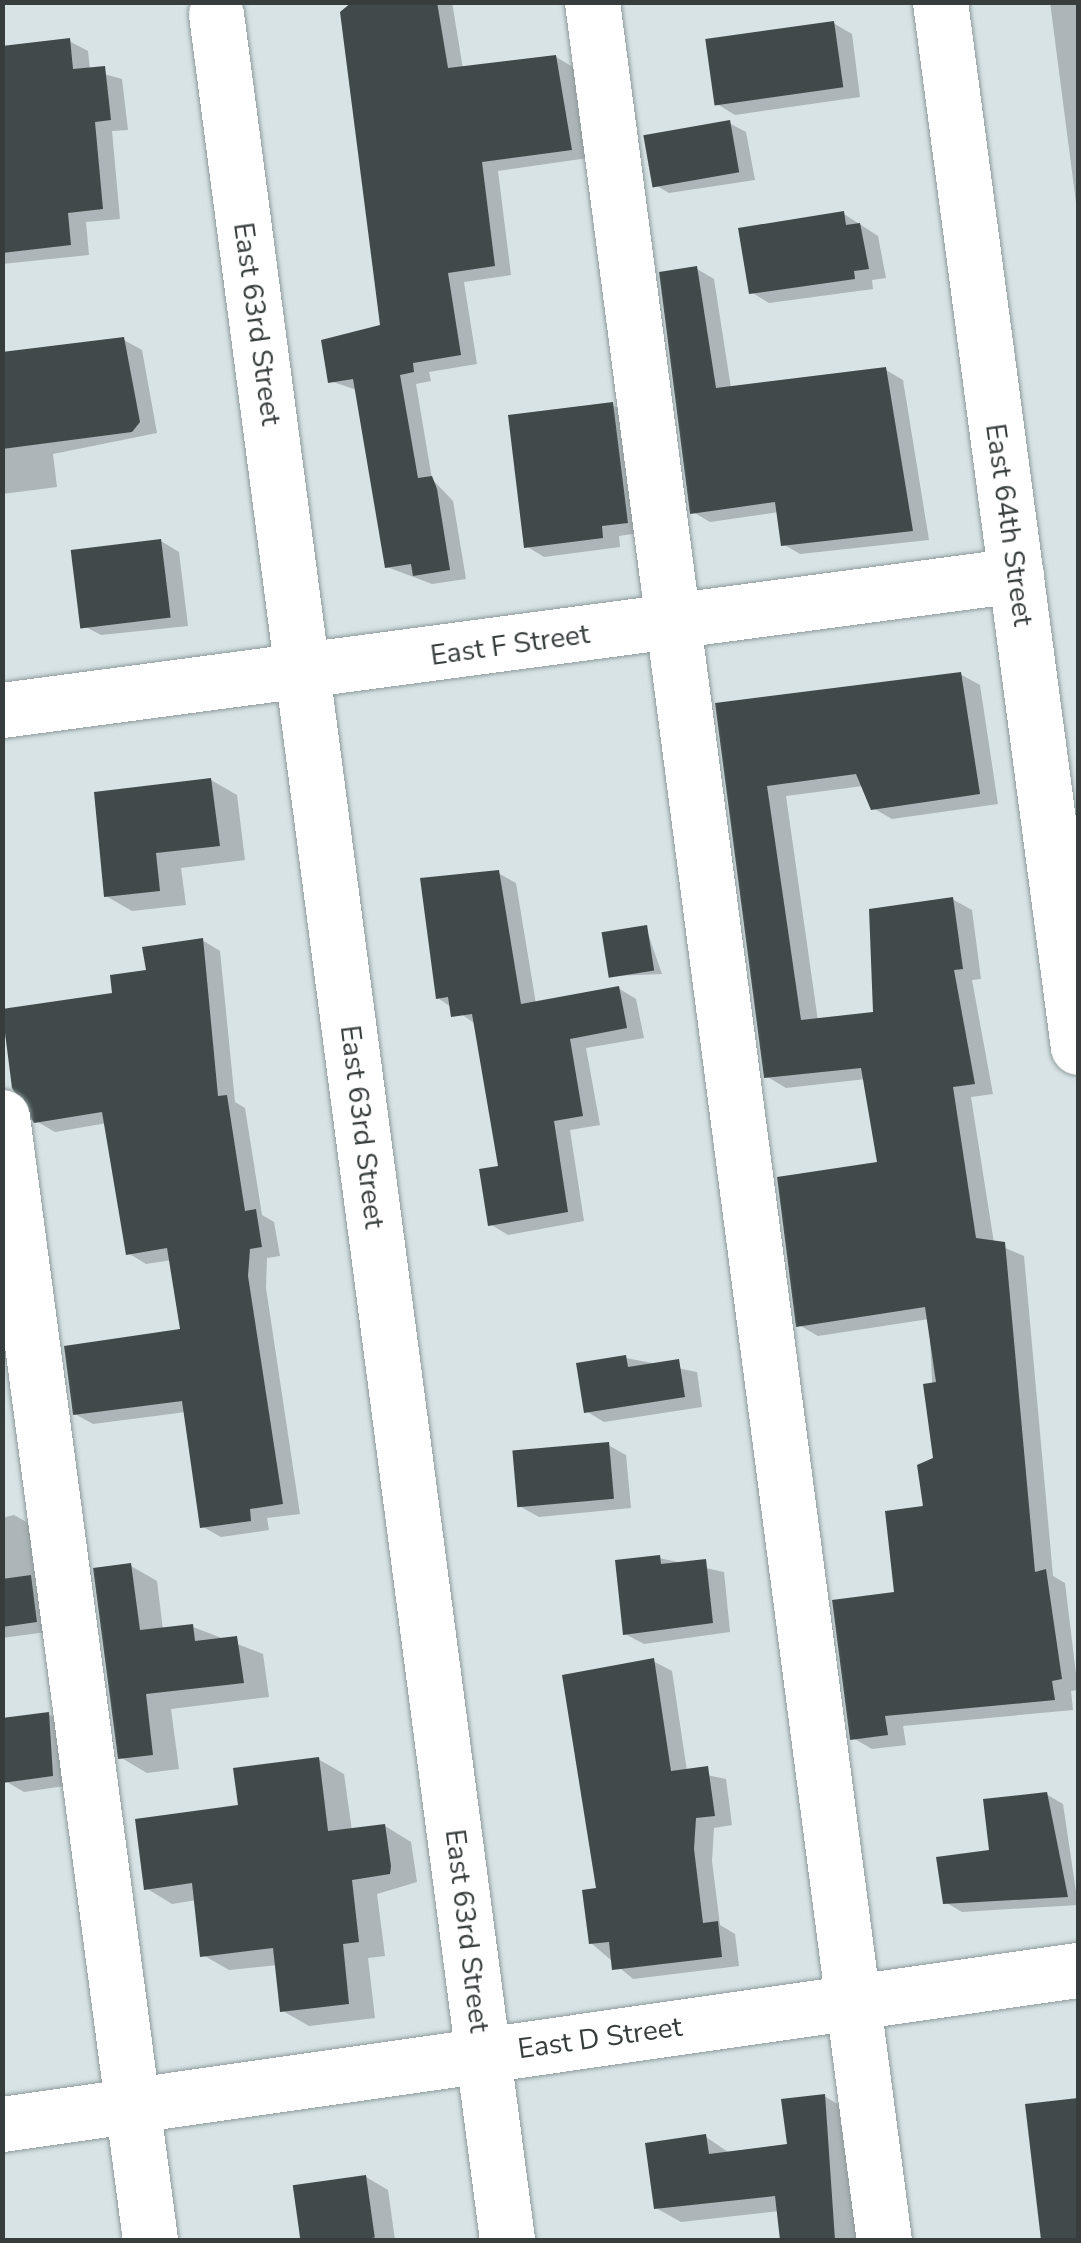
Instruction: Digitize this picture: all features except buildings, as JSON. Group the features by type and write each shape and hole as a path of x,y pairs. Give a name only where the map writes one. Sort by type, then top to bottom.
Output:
{"street":[{"path":"592,2 678,622 884,2240"},
{"name":"East 64th Street","path":"940,2 1016,575 1073,956 1078,1047"},
{"name":"East 63rd Street","path":"216,14 506,2240"},
{"name":"East F Street","path":"2,710 303,674 1016,575"},
{"path":"2,1116 150,2240"},
{"name":"East D Street","path":"2,2124 1078,1970"}]}
